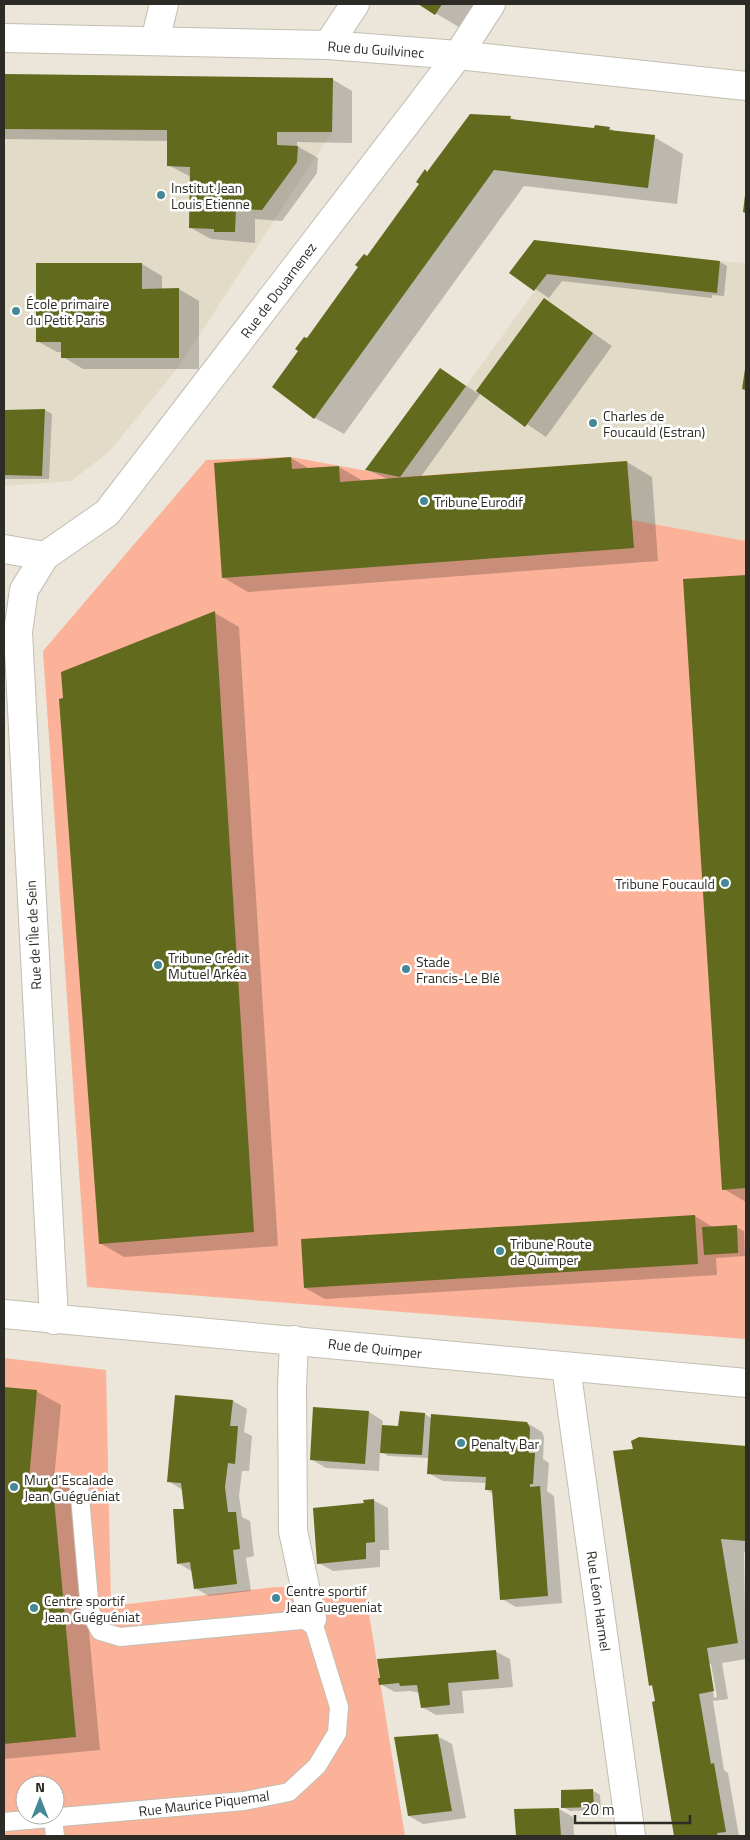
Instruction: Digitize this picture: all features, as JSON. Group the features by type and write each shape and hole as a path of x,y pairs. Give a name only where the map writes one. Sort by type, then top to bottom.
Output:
{"street":[{"path":"155,41 164,4"},
{"path":"328,45 355,4"},
{"name":"Rue de Douarnenez","path":"45,556 107,513 458,55 491,4"},
{"name":"Rue du Guilvinec","path":"4,38 328,45 458,55 746,86"},
{"path":"4,549 45,556"},
{"name":"Rue de l'Île de Sein","path":"45,556 24,590 18,632 54,1320"},
{"name":"Rue de Quimper","path":"4,1314 746,1382"},
{"name":"Rue Maurice Piquemal","path":"294,1340 292,1388 293,1531 312,1619"},
{"name":"Rue Léon Harmel","path":"566,1367 631,1836"}],"lane":[{"path":"79,1485 90,1611 100,1631 120,1637 312,1619"},
{"name":"Rue Maurice Piquemal","path":"65,1817 244,1801 289,1792 317,1766 337,1733 338,1707 312,1619"}],"shaded area":[{"path":"4,74 333,78 332,132 179,366 109,452 71,481 4,486"},
{"name":"Charles de Foucauld (Estran)","path":"720,261 746,263 746,541 632,520 627,461 400,477 547,274 717,293"},
{"name":"Stade Francis-Le Blé","path":"291,457 400,477 627,461 632,520 746,541 746,1339 87,1287 43,651 206,460"},
{"name":"Centre sportif Jean Guegueniat","path":"4,1358 106,1370 111,1606 275,1587 365,1589 405,1836 4,1836"}],"building":[{"path":"418,4 442,4 435,15"},
{"path":"4,74 333,78 332,132 277,132 277,145 298,146 297,162 262,210 236,209 235,232 214,232 214,229 189,228 190,167 167,166 167,130 4,129"},
{"path":"470,114 511,116 510,119 594,128 595,125 610,127 609,130 655,135 648,188 494,170 314,419 272,387 298,351 295,349 304,337 307,338 358,267 355,265 364,254 367,256 419,184 416,182 425,169 427,172"},
{"path":"746,196 746,213 743,212"},
{"path":"534,240 720,261 717,293 547,274 534,291 509,273"},
{"path":"36,263 142,263 142,289 179,288 179,358 61,358 61,342 36,342"},
{"path":"544,298 593,333 525,427 476,391"},
{"path":"440,368 466,386 400,477 365,470"},
{"path":"746,369 746,390 742,389"},
{"path":"45,409 42,476 4,475 4,410"},
{"name":"Tribune Eurodif","path":"291,457 292,469 339,466 340,482 627,461 634,548 222,578 214,463"},
{"name":"Tribune Foucauld","path":"746,575 746,1188 722,1190 683,579"},
{"name":"Tribune Crédit Mutuel Arkéa","path":"215,611 254,1232 99,1244 59,699 63,698 61,672"},
{"name":"Tribune Route de Quimper","path":"695,1215 698,1264 304,1288 301,1239"},
{"path":"737,1225 738,1253 704,1255 702,1227"},
{"name":"Centre sportif Jean Guéguéniat","path":"4,1387 37,1390 29,1479 52,1477 76,1737 4,1744"},
{"path":"175,1395 233,1400 230,1426 238,1426 235,1464 228,1463 225,1487 228,1512 236,1512 240,1549 233,1550 237,1584 194,1589 190,1562 177,1564 173,1509 184,1509 181,1483 167,1482"},
{"path":"313,1407 369,1411 365,1464 310,1460"},
{"path":"400,1411 425,1413 422,1455 380,1453 382,1425 398,1426"},
{"path":"431,1414 527,1422 530,1428 529,1453 535,1453 533,1484 530,1484 530,1487 540,1486 548,1596 500,1600 492,1490 485,1490 486,1477 427,1474"},
{"path":"639,1437 746,1446 746,1541 721,1539 738,1643 707,1648 714,1691 699,1694 711,1764 714,1763 726,1832 717,1833 718,1836 674,1836 652,1702 655,1701 652,1685 649,1686 613,1451 633,1449 631,1441"},
{"path":"374,1499 375,1542 366,1543 366,1559 317,1564 313,1508 364,1503 363,1500"},
{"path":"496,1650 499,1679 448,1683 450,1705 421,1708 417,1685 400,1686 399,1683 379,1685 378,1678 380,1678 377,1659"},
{"path":"438,1734 452,1811 408,1816 394,1737"},
{"path":"593,1789 594,1807 561,1808 561,1790"},
{"path":"559,1808 561,1836 516,1836 514,1809"}],"place":[{"name":"Institut Jean Louis Etienne","path":"161,195"},
{"name":"École primaire du Petit Paris","path":"16,311"},
{"name":"Charles de Foucauld (Estran)","path":"593,423"},
{"name":"Tribune Eurodif","path":"424,501"},
{"name":"Tribune Foucauld","path":"725,883"},
{"name":"Tribune Crédit Mutuel Arkéa","path":"158,965"},
{"name":"Stade Francis-Le Blé","path":"406,969"},
{"name":"Tribune Route de Quimper","path":"500,1251"},
{"name":"Penalty Bar","path":"461,1443"},
{"name":"Mur d'Escalade Jean Guéguéniat","path":"14,1487"},
{"name":"Centre sportif Jean Guegueniat","path":"276,1598"},
{"name":"Centre sportif Jean Guéguéniat","path":"34,1608"}]}
